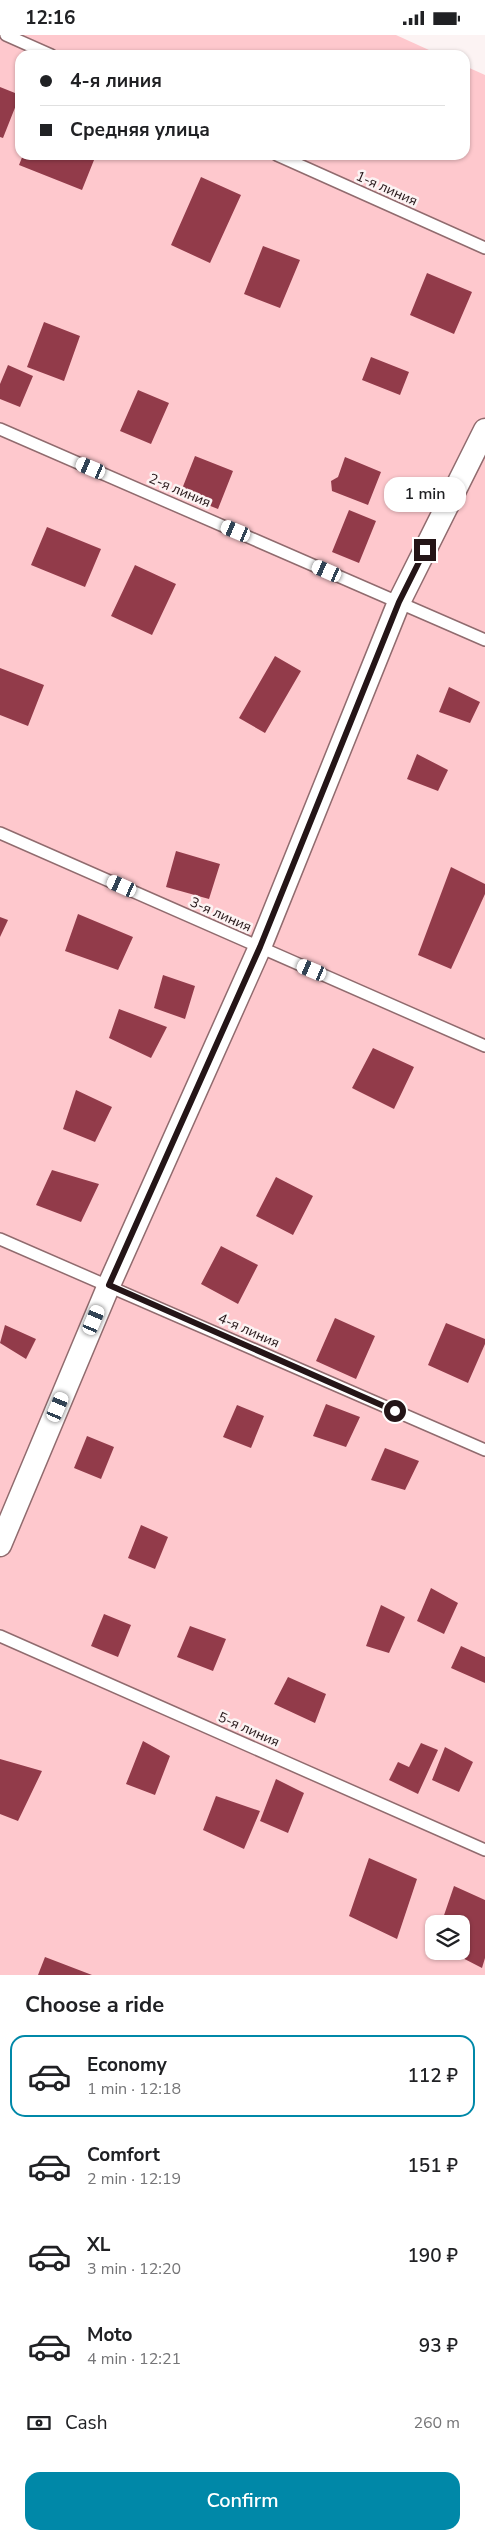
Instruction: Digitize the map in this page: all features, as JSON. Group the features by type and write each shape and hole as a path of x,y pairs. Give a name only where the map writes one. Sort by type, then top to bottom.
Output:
{"street":[{"path":"0,1545 109,1285 260,947 399,602 485,429"}],"lane":[{"path":"6,35 40,50"},
{"name":"1-я линия","path":"287,160 485,247"},
{"name":"2-я линия","path":"0,429 485,640"},
{"name":"3-я линия","path":"0,833 485,1046"},
{"name":"4-я линия","path":"0,1239 485,1450"},
{"name":"5-я линия","path":"0,1636 485,1849"}],"shaded area":[{"path":"0,35 396,35 429,50 15,50 15,160 470,160 470,68 485,75 485,1975 0,1975"}],"building":[{"path":"0,87 15,93 15,108 3,138 0,137"},
{"path":"21,160 94,160 82,190 19,165"},
{"path":"201,177 241,195 210,263 171,245"},
{"path":"263,246 300,260 280,308 244,294"},
{"path":"427,273 472,292 454,334 410,315"},
{"path":"44,322 80,336 64,381 27,367"},
{"path":"371,357 409,372 400,395 362,380"},
{"path":"8,365 33,376 20,407 0,399 0,384"},
{"path":"138,390 169,403 151,444 120,431"},
{"path":"195,456 233,471 218,509 180,494"},
{"path":"345,457 381,472 368,505 332,491 331,481 338,477"},
{"path":"349,510 376,521 359,563 332,552"},
{"path":"47,527 101,549 85,587 31,565"},
{"path":"135,565 176,584 152,635 111,616"},
{"path":"275,656 301,671 265,733 239,718"},
{"path":"0,668 44,685 28,726 0,715"},
{"path":"449,687 480,702 470,723 439,712"},
{"path":"417,754 448,770 438,791 407,779"},
{"path":"176,851 220,864 209,899 166,887"},
{"path":"451,867 485,884 485,894 451,969 418,955"},
{"path":"78,914 133,937 118,970 65,951"},
{"path":"0,917 8,920 0,937"},
{"path":"163,975 195,986 185,1019 154,1008"},
{"path":"119,1009 167,1027 151,1058 109,1038"},
{"path":"373,1048 414,1067 394,1109 352,1088"},
{"path":"76,1090 112,1107 95,1142 63,1129"},
{"path":"52,1170 99,1184 81,1222 36,1205"},
{"path":"276,1177 313,1196 293,1235 256,1216"},
{"path":"221,1246 258,1265 238,1304 201,1284"},
{"path":"335,1318 375,1336 356,1379 316,1361"},
{"path":"446,1323 485,1339 485,1344 468,1383 428,1365"},
{"path":"5,1325 36,1339 26,1359 0,1343"},
{"path":"326,1404 360,1417 346,1447 313,1436"},
{"path":"237,1405 264,1416 251,1448 223,1437"},
{"path":"87,1436 114,1447 101,1479 74,1468"},
{"path":"385,1448 419,1461 405,1490 371,1480"},
{"path":"141,1525 168,1537 155,1569 128,1558"},
{"path":"431,1588 458,1603 444,1634 417,1621"},
{"path":"381,1605 405,1617 389,1653 366,1646"},
{"path":"104,1614 131,1625 118,1657 91,1646"},
{"path":"190,1626 226,1639 213,1671 177,1657"},
{"path":"461,1646 485,1657 485,1683 451,1668"},
{"path":"288,1677 326,1694 315,1723 274,1704"},
{"path":"143,1741 170,1756 155,1795 126,1784"},
{"path":"421,1743 438,1750 418,1794 389,1780 398,1762 409,1767"},
{"path":"445,1747 473,1762 459,1792 432,1780"},
{"path":"0,1759 42,1771 18,1821 0,1814"},
{"path":"276,1779 304,1793 288,1833 260,1821"},
{"path":"216,1796 260,1811 244,1849 203,1830"},
{"path":"369,1858 417,1879 397,1939 349,1916"},
{"path":"454,1886 485,1900 485,1958 482,1968 466,1960 470,1960 470,1915 444,1915"},
{"path":"45,1957 92,1975 38,1975"}],"route":[{"path":"395,1411 109,1285 260,947 399,602 425,550"}]}
